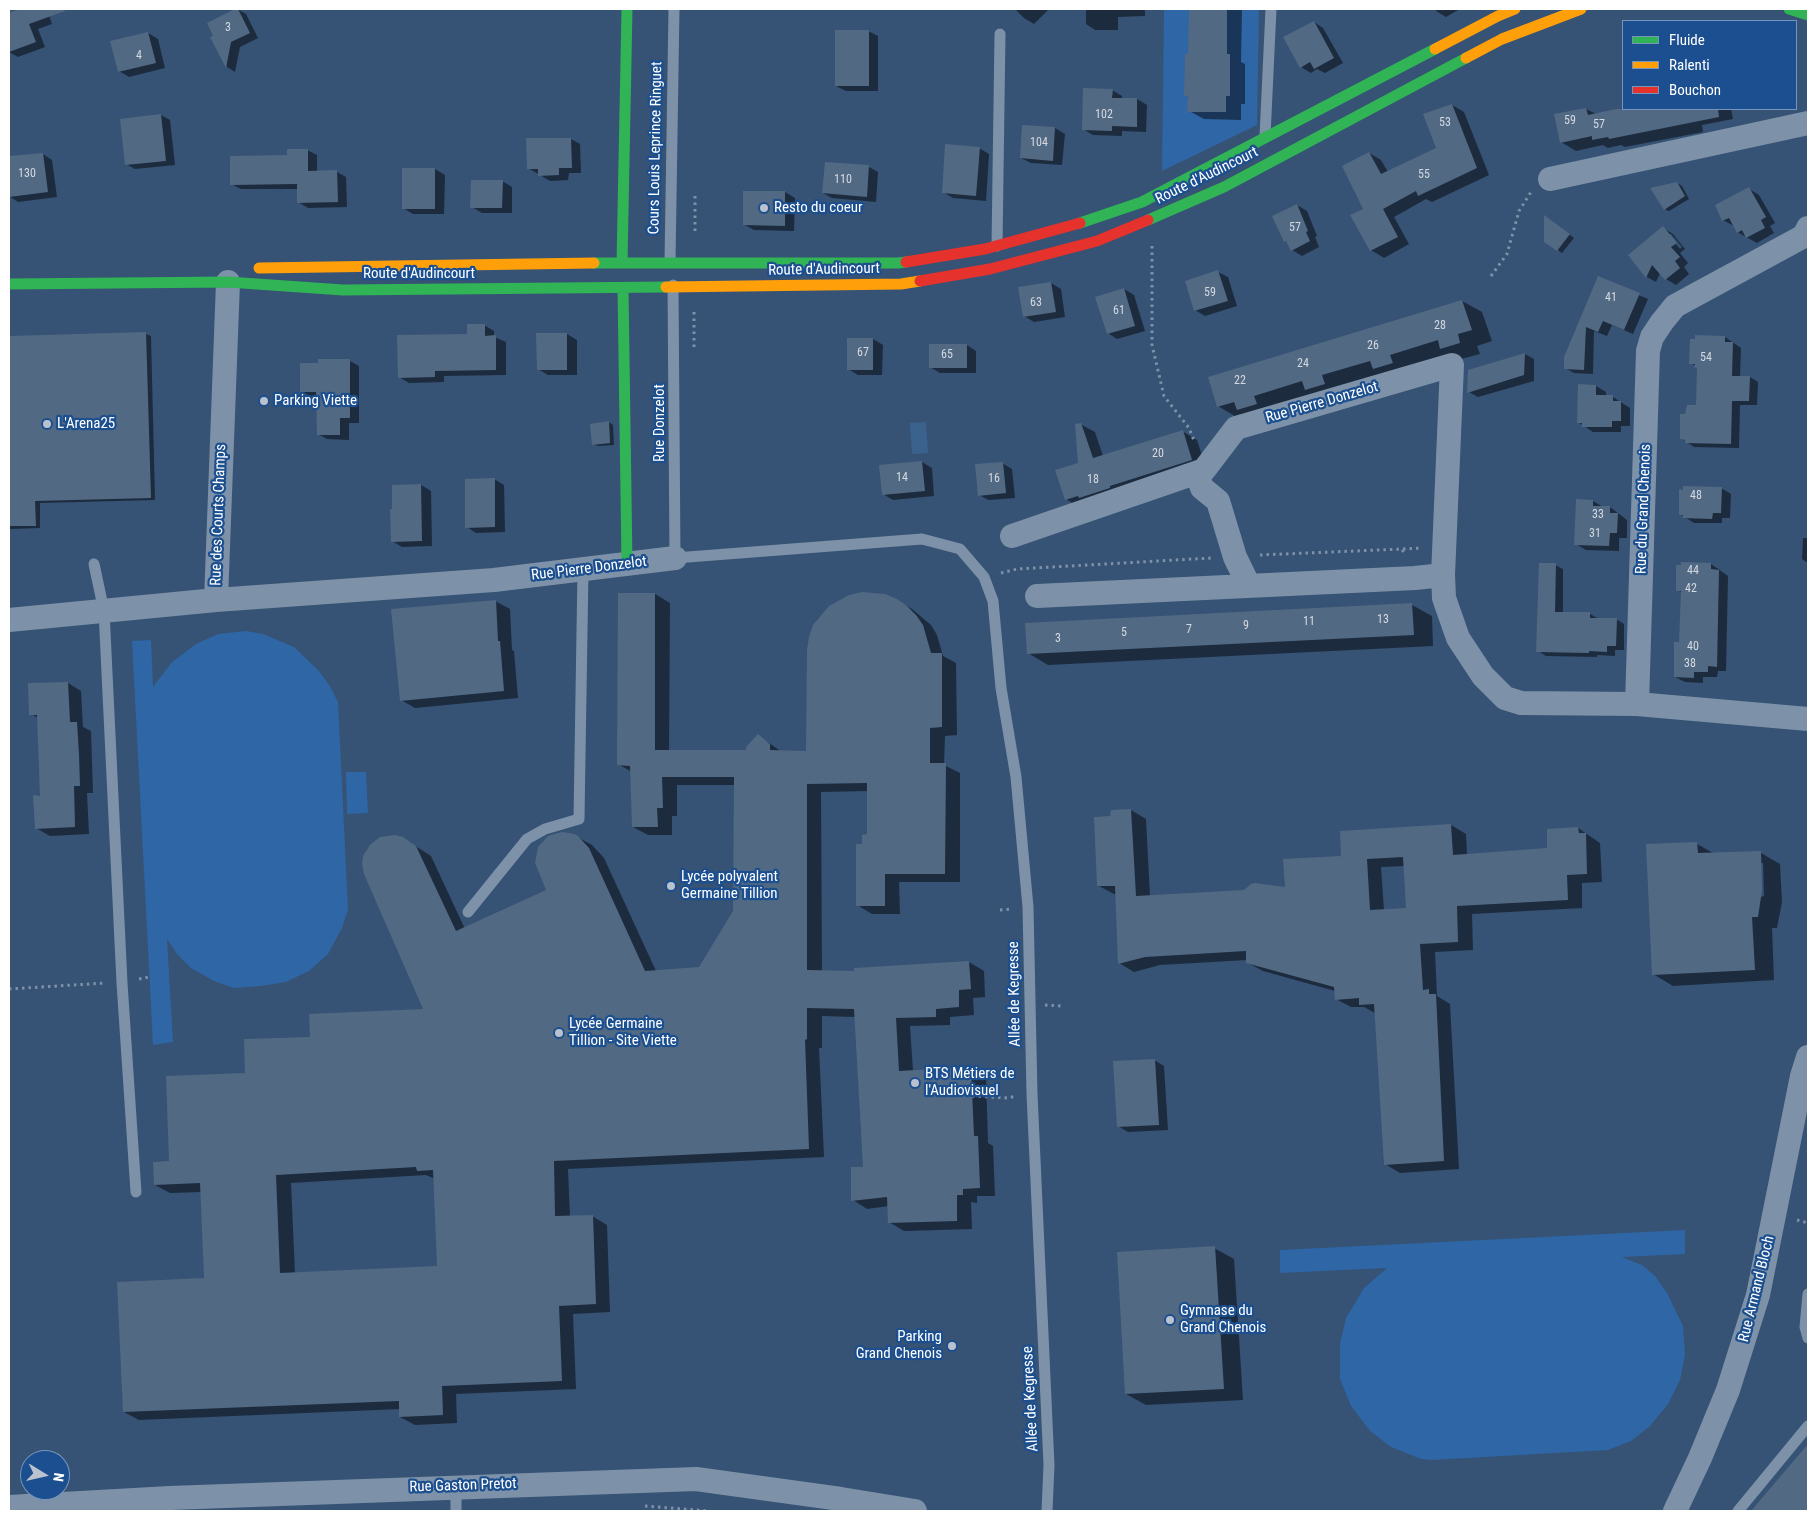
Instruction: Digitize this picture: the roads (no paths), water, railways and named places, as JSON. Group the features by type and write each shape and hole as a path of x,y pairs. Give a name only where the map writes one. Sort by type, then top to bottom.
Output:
{"main road":[{"path":"626,9 622,276 627,564"},
{"name":"Route d'Audincourt","path":"247,268 622,276 674,288 901,284 990,269 1096,241 1149,220 1224,187 1502,39 1581,9"},
{"path":"1789,9 1808,15"},
{"name":"Route d'Audincourt","path":"9,284 228,282 343,290 622,276 670,262 898,263 997,246 1090,221 1142,202 1503,11"}],"street":[{"path":"1550,178 1808,123"},
{"name":"Rue du Grand Chenois","path":"1638,704 1648,351 1652,337 1676,306 1804,236 1808,228"},
{"name":"Rue des Courts Champs","path":"9,620 216,600 228,282"},
{"name":"Rue Pierre Donzelot","path":"1200,472 1236,428 1452,365 1443,575 1444,598 1458,638 1483,676 1505,698 1521,703 1638,704"},
{"path":"1012,536 1200,472 1202,488 1218,501 1235,556 1249,586"},
{"name":"Rue Pierre Donzelot","path":"216,600 494,580 675,558"},
{"path":"1037,596 1415,578 1443,575"},
{"path":"1638,704 1808,719"},
{"name":"Rue Armand Bloch","path":"1675,1511 1700,1458 1728,1390 1758,1295 1802,1076 1808,1057"},
{"name":"Rue Gaston Pretot","path":"9,1507 456,1486 696,1479 914,1511"}],"lane":[{"name":"Cours Louis Leprince Ringuet","path":"674,9 670,262 674,288"},
{"name":"Route d'Audincourt","path":"1265,137 1271,9"},
{"path":"997,246 1000,34"},
{"name":"Rue Donzelot","path":"674,288 675,558"},
{"name":"Rue Pierre Donzelot","path":"675,558 922,539 960,549"},
{"name":"Allée de Kegresse","path":"960,549 984,577 993,601 1001,688 1016,777 1028,907 1032,1094 1049,1465 1046,1511"},
{"path":"94,564 104,611 122,983 136,1192"},
{"path":"468,912 527,839 545,829 579,819 583,569"},
{"path":"1808,1294 1806,1327 1808,1338"},
{"path":"1738,1511 1808,1426"},
{"path":"456,1486 456,1511"}],"place":[{"name":"Resto du coeur","path":"764,208"},
{"name":"Parking Viette","path":"264,401"},
{"name":"L'Arena25","path":"47,424"},
{"name":"Lycée polyvalent Germaine Tillion","path":"671,886"},
{"name":"Lycée Germaine Tillion - Site Viette","path":"559,1033"},
{"name":"BTS Métiers de l'Audiovisuel","path":"915,1083"},
{"name":"Gymnase du Grand Chenois","path":"1170,1320"},
{"name":"Parking Grand Chenois","path":"952,1346"}]}
